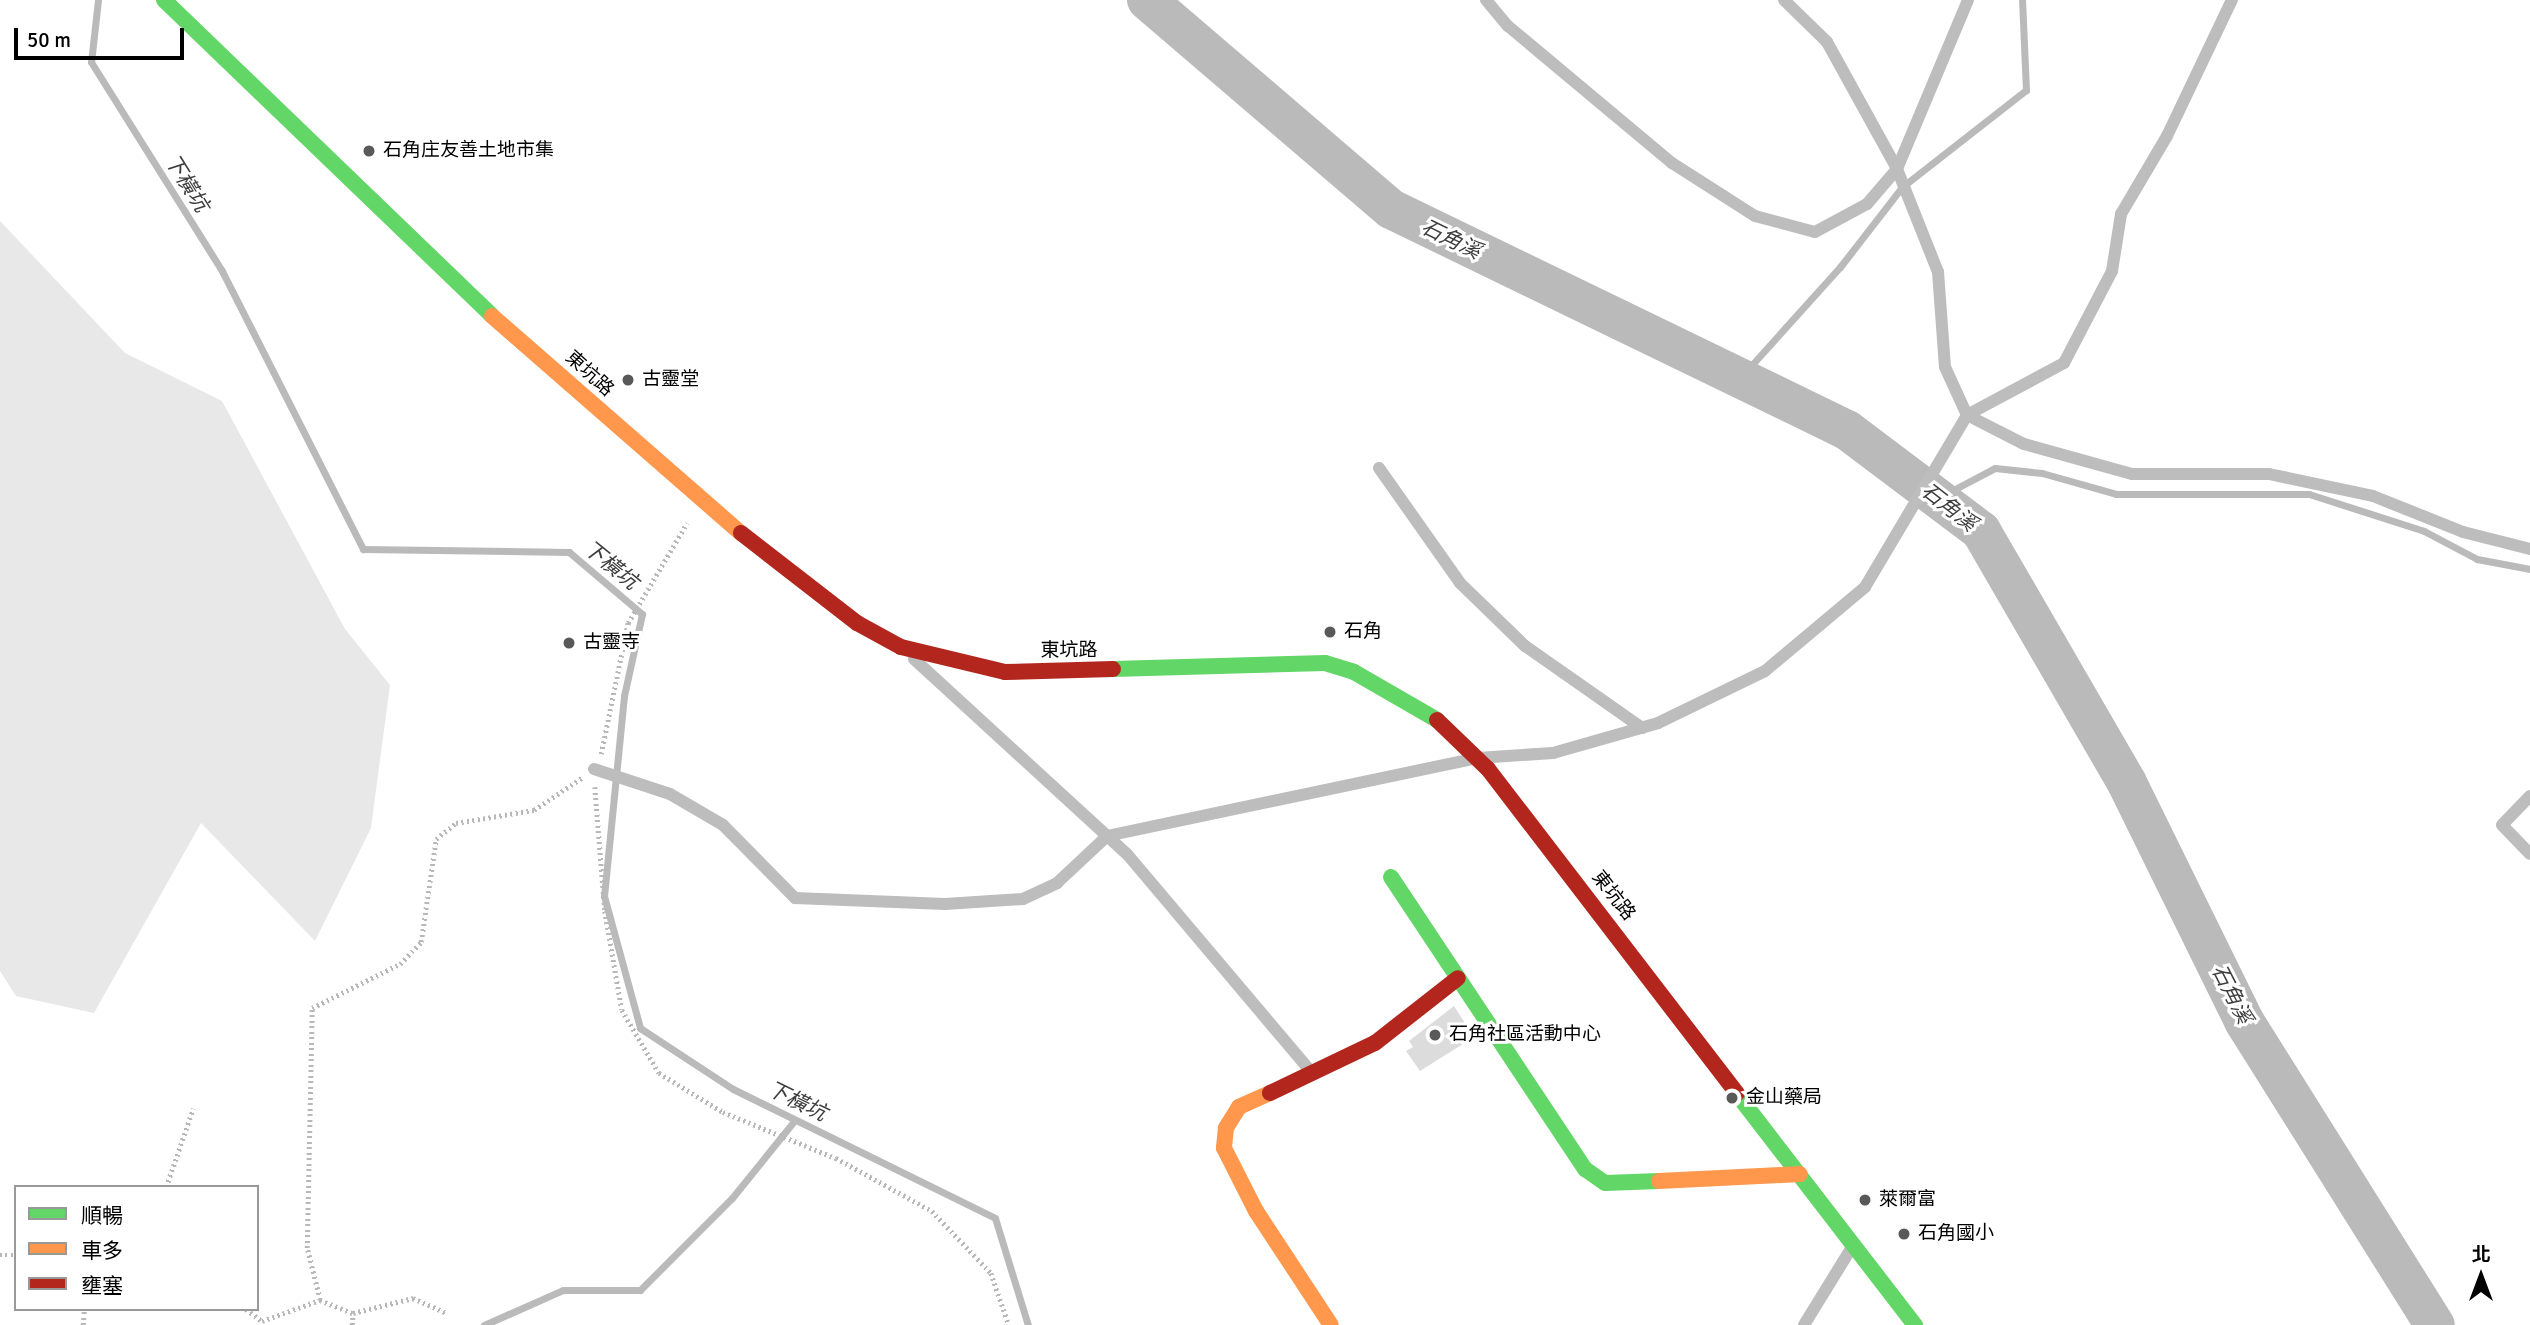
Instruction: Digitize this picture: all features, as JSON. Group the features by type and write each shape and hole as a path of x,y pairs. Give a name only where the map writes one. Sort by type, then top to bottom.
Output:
{"street":[{"name":"東坑路","path":"164,0 463,291 701,502 857,623 901,647 1005,672 1325,663 1354,672 1429,712 1477,758 1800,1174 1852,1247 1915,1325"},
{"path":"1391,877 1549,1124 1605,1183 1800,1174"},
{"path":"1331,1325 1256,1211 1224,1148 1226,1128 1239,1107 1375,1043 1458,978"}],"lane":[{"path":"1486,0 1508,26 1672,163 1755,216 1815,232 1867,204 1898,169 1968,0"},
{"path":"1784,0 1827,43 1898,169 1938,272 1945,367 1967,415 2024,444 2132,474 2269,474 2373,496 2463,532 2530,549"},
{"path":"597,770 670,794 723,825 795,898 873,904 1023,899 1057,883 1107,836 1477,758 1553,753 1642,728 1765,671 1865,587 1967,415 2064,363 2112,271 2121,214 2168,136 2232,0"},
{"path":"1379,468 1460,583 1525,646 1642,728"},
{"path":"901,647 1107,836 1312,1074"},
{"path":"2530,796 2502,825 2530,854"},
{"path":"1804,1325 1852,1247"}],"path":[{"path":"701,502 628,623 597,770 605,911 622,1010 659,1073 723,1112 836,1158 932,1211 991,1273 1009,1325"},
{"path":"320,1300 307,1248 312,1008 400,964 421,942 436,839 456,823 534,810 597,770"},
{"path":"167,1185 194,1109"},
{"path":"249,1311 262,1321 320,1300 353,1313 413,1298 447,1313"},
{"path":"352,1325 353,1313"}],"shaded area":[{"path":"0,221 125,353 222,401 345,629 390,685 371,828 315,941 201,823 94,1013 16,996 0,971"}],"building":[{"name":"石角社區活動中心","path":"1454,1006 1474,1037 1420,1071 1406,1051 1413,1047 1409,1041"}],"waterway":[{"name":"下橫坑","path":"98,0 91,62 222,271 363,549 569,552 642,614 624,696 604,896 640,1028 733,1089 995,1218 1028,1325"},
{"name":"石角溪","path":"1147,0 1391,209 1847,430 1981,531 2127,783 2244,1021 2435,1325"},
{"path":"1740,378 1840,267 1902,187 2026,90 2022,0"},
{"path":"1938,498 1995,468 2042,473 2116,494 2309,494 2424,531 2477,559 2530,569"},
{"path":"484,1325 563,1290 640,1290 732,1198 795,1120"}],"traffic: fast":[{"path":"164,0 492,316"},
{"path":"1113,669 1325,663 1354,672 1437,720"},
{"path":"1391,877 1585,1169 1605,1183 1659,1181"},
{"path":"1737,1094 1915,1325"}],"traffic: slow":[{"path":"492,316 741,533"},
{"path":"1270,1093 1239,1107 1226,1128 1224,1148 1256,1211 1331,1325"},
{"path":"1659,1181 1800,1174"}],"traffic: jam":[{"path":"741,533 857,623 901,647 1005,672 1113,669"},
{"path":"1437,720 1488,769 1737,1094"},
{"path":"1270,1093 1375,1043 1458,978"}],"place":[{"name":"石角庄友善土地市集","path":"369,151"},
{"name":"古靈堂","path":"628,380"},
{"name":"石角","path":"1330,632"},
{"name":"古靈寺","path":"569,643"},
{"name":"石角社區活動中心","path":"1435,1035"},
{"name":"金山藥局","path":"1732,1098"},
{"name":"萊爾富","path":"1865,1200"},
{"name":"石角國小","path":"1904,1234"}]}
